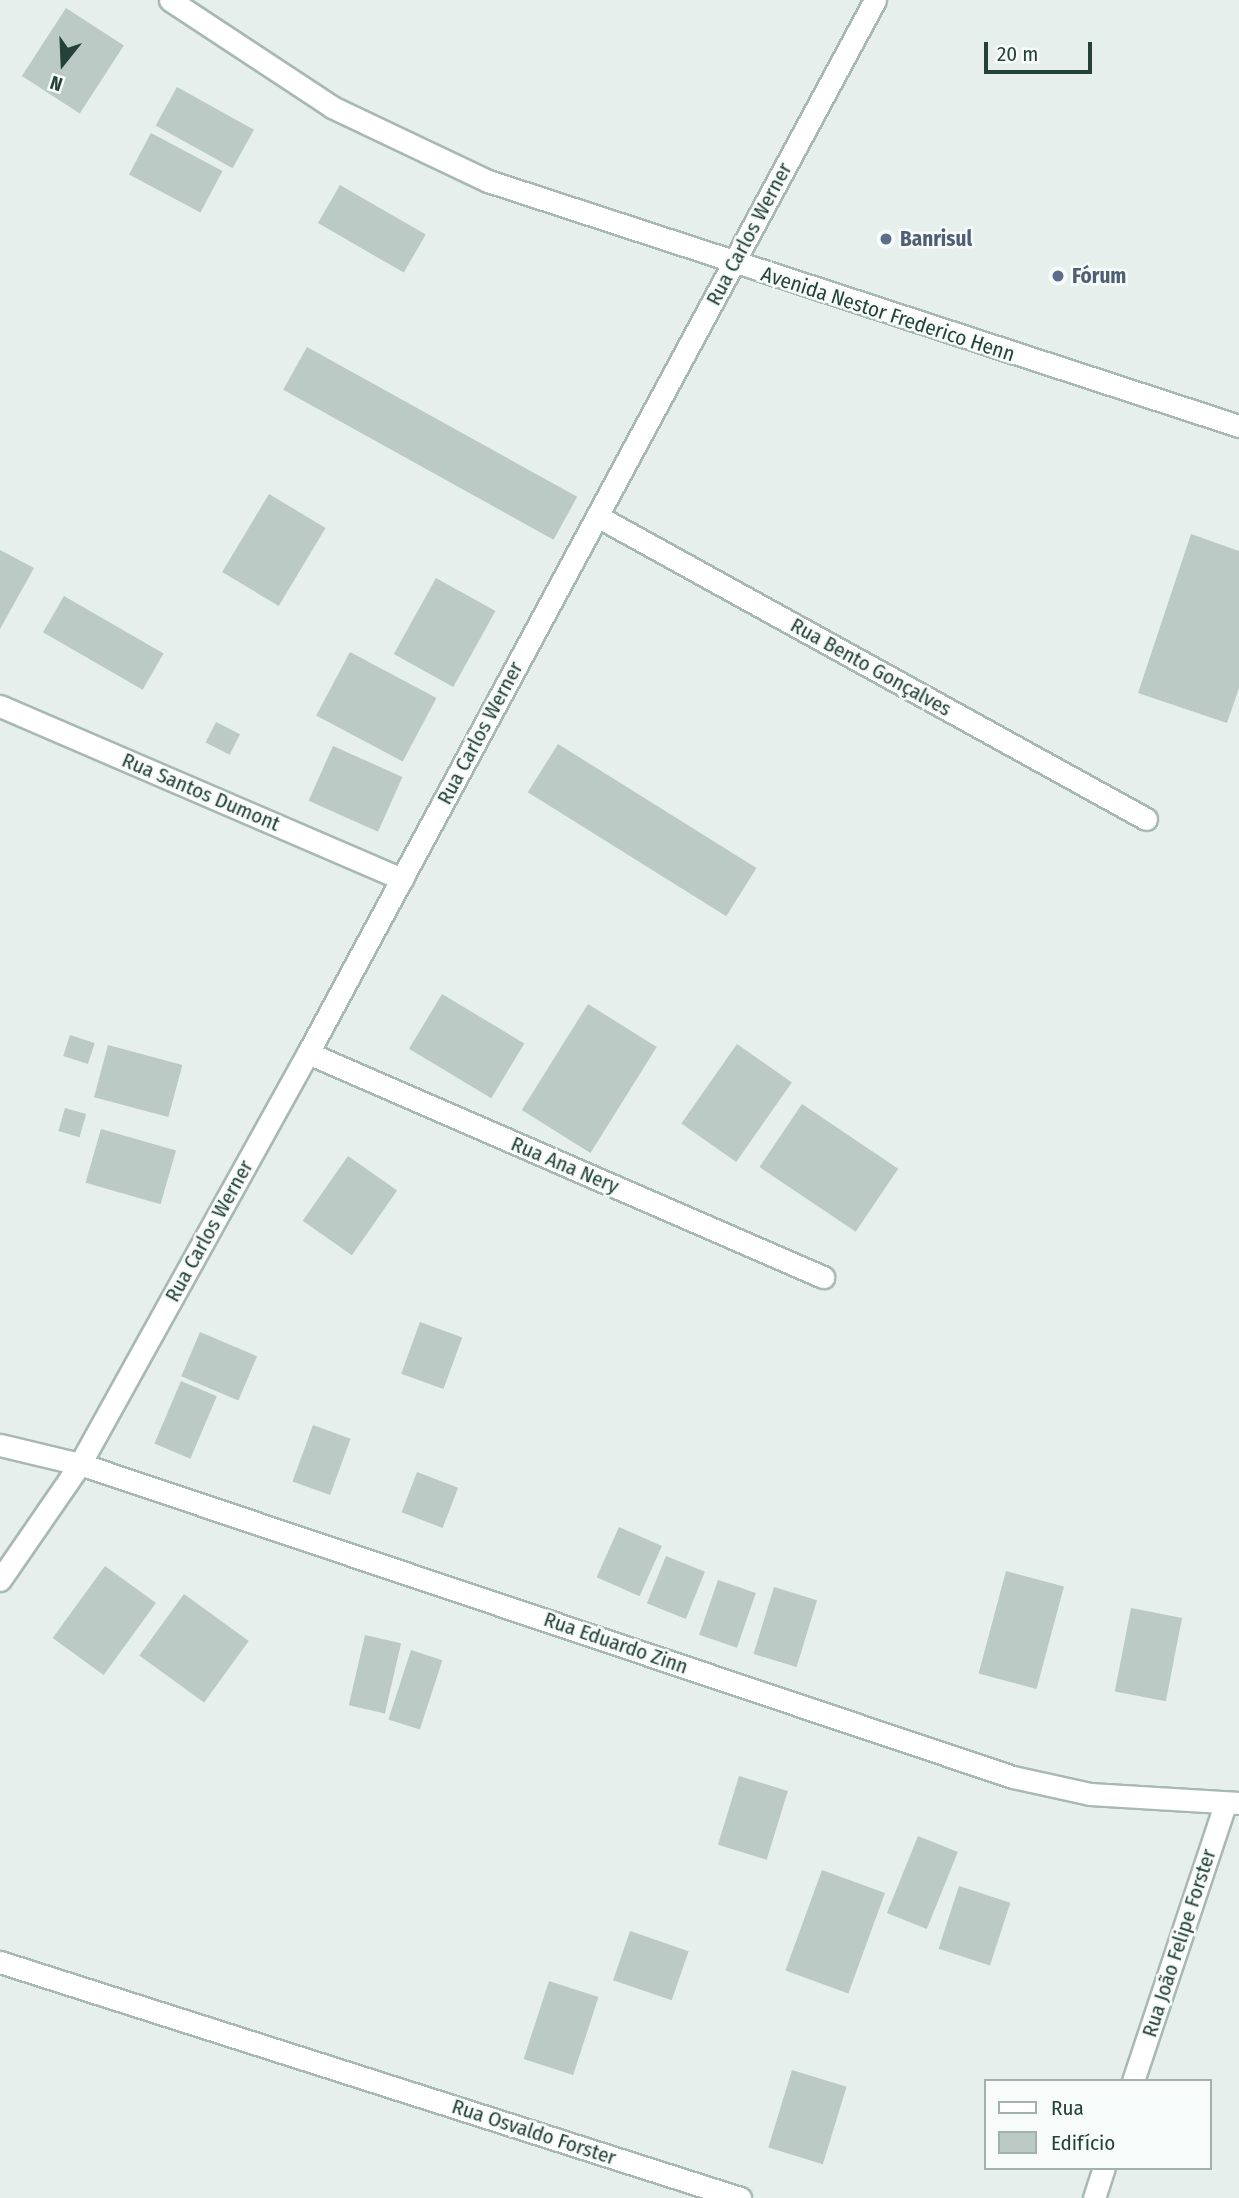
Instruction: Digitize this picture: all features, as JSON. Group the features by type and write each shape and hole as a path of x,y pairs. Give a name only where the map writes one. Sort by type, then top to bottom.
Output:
{"street":[{"name":"Avenida Nestor Frederico Henn","path":"170,0 332,107 464,170 733,264 1239,426"},
{"name":"Rua Carlos Werner","path":"0,1580 80,1464 308,1053 875,0"},
{"name":"Rua Bento Gonçalves","path":"597,516 1146,819"},
{"name":"Rua Santos Dumont","path":"0,706 402,879"},
{"name":"Rua Ana Nery","path":"308,1053 822,1277"},
{"name":"Rua Eduardo Zinn","path":"0,1445 80,1464 1013,1777 1090,1794 1232,1804"},
{"name":"Rua João Felipe Forster","path":"1134,2079 1232,1804"},
{"name":"Rua Osvaldo Forster","path":"0,1962 740,2198"},
{"path":"1094,2198 1103,2170"}],"building":[{"path":"66,8 124,46 80,114 22,76"},
{"path":"177,87 254,130 233,168 156,125"},
{"path":"151,133 223,171 200,213 129,174"},
{"path":"340,185 426,235 404,273 318,223"},
{"path":"307,347 577,497 554,540 283,390"},
{"path":"269,494 326,528 279,606 222,572"},
{"path":"1191,534 1239,551 1239,688 1227,723 1138,693"},
{"path":"0,550 34,568 0,629"},
{"path":"436,578 495,611 453,687 394,654"},
{"path":"64,596 164,654 143,690 43,632"},
{"path":"350,652 437,698 403,762 316,716"},
{"path":"216,722 240,734 230,755 206,742"},
{"path":"558,744 756,868 726,916 528,792"},
{"path":"333,746 402,777 378,832 309,801"},
{"path":"442,994 524,1043 491,1098 409,1049"},
{"path":"588,1004 657,1047 590,1153 522,1110"},
{"path":"70,1035 95,1043 88,1064 63,1056"},
{"path":"737,1044 792,1082 736,1162 681,1123"},
{"path":"108,1045 182,1065 168,1117 94,1097"},
{"path":"802,1104 898,1169 856,1232 760,1167"},
{"path":"65,1108 86,1114 80,1137 58,1131"},
{"path":"101,1129 176,1150 161,1204 86,1183"},
{"path":"348,1156 397,1190 352,1255 303,1221"},
{"path":"420,1322 462,1337 443,1389 401,1374"},
{"path":"200,1332 257,1356 238,1400 181,1376"},
{"path":"181,1381 217,1396 190,1459 154,1444"},
{"path":"313,1425 351,1439 330,1495 292,1481"},
{"path":"417,1472 458,1488 443,1528 402,1512"},
{"path":"619,1527 662,1546 640,1596 597,1577"},
{"path":"666,1556 705,1572 686,1619 647,1603"},
{"path":"105,1566 156,1603 104,1675 53,1638"},
{"path":"1006,1571 1064,1587 1037,1689 979,1673"},
{"path":"718,1580 756,1593 737,1648 699,1635"},
{"path":"774,1587 817,1600 797,1667 754,1654"},
{"path":"184,1594 249,1641 204,1703 139,1655"},
{"path":"1131,1608 1182,1618 1166,1701 1115,1691"},
{"path":"365,1635 401,1643 385,1713 349,1705"},
{"path":"411,1650 442,1660 420,1730 388,1719"},
{"path":"739,1776 788,1791 767,1860 718,1845"},
{"path":"918,1836 958,1852 927,1929 887,1913"},
{"path":"822,1870 885,1893 848,1993 785,1971"},
{"path":"959,1886 1010,1903 990,1965 939,1949"},
{"path":"630,1931 689,1951 672,2000 613,1980"},
{"path":"549,1981 598,1997 573,2075 524,2059"},
{"path":"792,2070 847,2087 823,2164 768,2147"}],"place":[{"name":"Banrisul","path":"886,239"},
{"name":"Fórum","path":"1058,276"}]}
